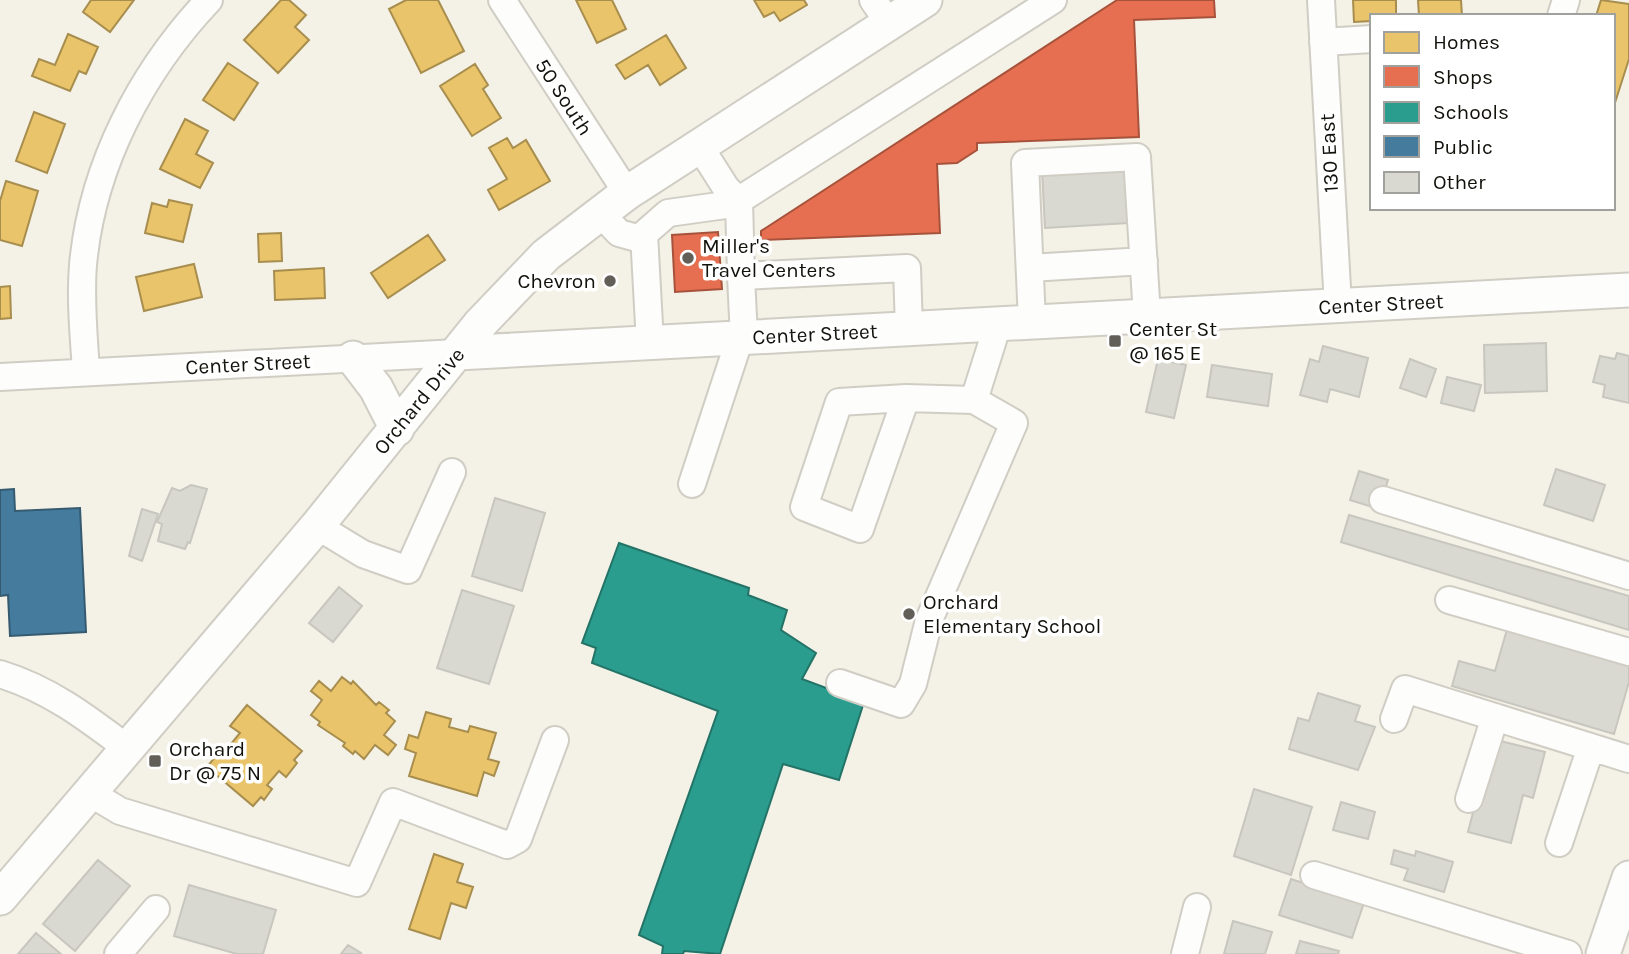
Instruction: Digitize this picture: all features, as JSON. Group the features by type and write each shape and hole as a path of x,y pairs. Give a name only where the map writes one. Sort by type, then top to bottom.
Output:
{"main road":[{"name":"Orchard Drive","path":"0,898 317,526 457,353 546,255 627,193 700,147 881,12 925,0"},
{"name":"Center Street","path":"457,353 1629,290"},
{"path":"353,358 376,388 397,429"},
{"path":"1603,954 1629,878"}],"street":[{"path":"86,372 83,264 109,157 145,83 180,32 209,0"},
{"name":"50 South","path":"502,0 627,193"},
{"path":"650,342 644,234 668,213 739,201 1053,0"},
{"name":"130 East","path":"1321,0 1338,306"},
{"path":"1323,41 1370,39"},
{"path":"692,484 742,338 739,201 726,188 700,147"},
{"path":"1032,322 1025,163 1137,157 1147,316"},
{"path":"600,213 620,233 644,240"},
{"path":"1030,268 1144,261"},
{"path":"741,276 907,268 909,329"},
{"path":"974,400 998,324"},
{"name":"Center Street","path":"0,377 457,353"},
{"path":"840,683 901,704 913,684 929,620 1014,423 974,400 906,398 839,402 804,508 860,529 906,398"},
{"path":"317,526 363,554 408,570 452,472"},
{"path":"1383,500 1629,576"},
{"path":"1449,600 1629,652"},
{"path":"0,674 29,683 71,705 127,748"},
{"path":"1394,719 1405,689 1629,760"},
{"path":"1469,799 1495,717"},
{"path":"89,793 120,811 357,883 393,802 507,845 518,839 555,740"},
{"path":"1559,843 1591,747"},
{"path":"1314,875 1568,954"},
{"path":"1185,954 1197,907"},
{"path":"127,952 156,909"}],"building: Homes":[{"path":"91,0 134,0 110,32 83,12"},
{"path":"281,0 289,0 306,15 295,27 309,40 278,73 244,40"},
{"path":"406,0 438,0 464,51 421,73 389,9"},
{"path":"576,0 612,0 626,29 597,43"},
{"path":"754,0 804,0 807,5 780,21 774,12 764,17"},
{"path":"1353,0 1396,0 1396,14 1370,14 1370,21 1354,22"},
{"path":"1418,0 1461,0 1462,14 1419,14"},
{"path":"1601,0 1629,4 1629,59 1615,103 1615,14 1597,14"},
{"path":"68,34 98,47 86,74 79,71 70,91 32,76 39,59 55,65"},
{"path":"666,35 686,68 660,85 648,65 625,79 616,65"},
{"path":"228,63 258,83 234,120 203,100"},
{"path":"475,64 488,85 483,89 501,118 472,136 440,86"},
{"path":"34,112 65,124 47,173 16,161"},
{"path":"185,119 208,131 196,154 213,163 200,188 160,169"},
{"path":"507,138 513,148 526,140 550,181 499,210 488,190 507,179 489,148"},
{"path":"6,181 38,191 22,246 0,240 0,201"},
{"path":"169,200 192,205 183,242 145,233 152,203 167,207"},
{"path":"281,233 282,261 259,262 258,234"},
{"path":"428,235 445,260 388,298 371,273"},
{"path":"194,264 202,297 144,311 136,277"},
{"path":"324,268 325,298 275,300 274,271"},
{"path":"10,286 11,318 0,319 0,287"},
{"path":"342,677 351,684 353,681 376,705 379,702 389,710 386,713 395,721 384,735 396,745 388,755 375,745 364,759 355,751 353,754 343,746 345,743 318,725 320,722 311,715 322,700 311,691 319,681 331,691"},
{"path":"247,705 302,751 286,777 279,771 267,785 272,789 264,800 261,797 253,806 207,767 216,756 212,753 219,744 226,750 240,733 230,726"},
{"path":"426,712 451,719 449,727 468,732 470,726 496,733 488,759 499,762 494,776 484,772 477,796 409,776 416,753 405,749 409,735 418,738"},
{"path":"434,854 463,864 457,882 473,887 466,908 451,903 440,939 409,929"}],"building: Shops":[{"path":"1117,0 1214,0 1215,17 1134,20 1139,137 977,143 977,150 957,163 937,164 940,233 761,240 761,231"},
{"path":"718,232 722,289 675,292 672,235"}],"building: Schools":[{"path":"619,543 749,588 748,595 787,610 781,630 816,653 802,679 864,702 839,780 783,764 720,954 684,951 683,954 662,954 663,946 639,935 718,711 592,663 596,648 582,643"}],"building: Public":[{"path":"14,489 15,511 80,508 86,632 10,636 8,595 0,596 0,490"}],"building: Other":[{"path":"1124,165 1128,223 1045,228 1042,170"},
{"path":"1546,343 1547,391 1485,393 1484,345"},
{"path":"1323,346 1368,358 1359,397 1330,389 1327,402 1300,395 1310,359 1319,362"},
{"path":"1617,353 1629,356 1629,403 1603,397 1605,385 1593,382 1600,356 1615,359"},
{"path":"1158,359 1186,365 1174,418 1146,412"},
{"path":"1410,359 1436,369 1426,397 1400,388"},
{"path":"1212,365 1272,374 1268,406 1207,397"},
{"path":"1447,377 1481,385 1474,411 1441,403"},
{"path":"1556,469 1605,485 1593,521 1544,505"},
{"path":"1359,471 1388,480 1379,509 1350,500"},
{"path":"191,485 207,489 190,543 188,542 185,549 158,541 162,524 157,522 172,488 180,491"},
{"path":"495,498 545,513 522,591 472,576"},
{"path":"142,509 158,514 142,561 129,556"},
{"path":"1349,515 1629,596 1629,630 1341,542"},
{"path":"339,587 362,606 333,642 309,623"},
{"path":"462,590 514,606 489,684 437,668"},
{"path":"1508,626 1629,661 1629,682 1614,734 1452,686 1459,661 1495,671"},
{"path":"1318,693 1360,706 1355,721 1375,727 1358,770 1289,749 1298,718 1309,721"},
{"path":"1492,739 1545,752 1533,798 1523,795 1511,843 1468,832"},
{"path":"1254,789 1312,807 1291,875 1234,856"},
{"path":"1341,802 1375,812 1368,839 1333,830"},
{"path":"1394,850 1415,856 1416,851 1453,862 1444,892 1404,880 1408,869 1391,864"},
{"path":"98,860 130,886 75,951 43,924"},
{"path":"1291,879 1364,903 1352,938 1279,915"},
{"path":"189,885 276,910 263,954 237,954 174,936"},
{"path":"1233,921 1272,932 1265,954 1224,954"},
{"path":"36,933 61,954 18,954"},
{"path":"1300,941 1339,951 1338,954 1296,954"},
{"path":"348,945 361,953 341,954"}],"place":[{"name":"Miller's Travel Centers","path":"688,258"},
{"name":"Chevron","path":"610,281"},
{"name":"Center St @ 165 E","path":"1115,341"},
{"name":"Orchard Elementary School","path":"909,614"},
{"name":"Orchard Dr @ 75 N","path":"155,761"}]}
